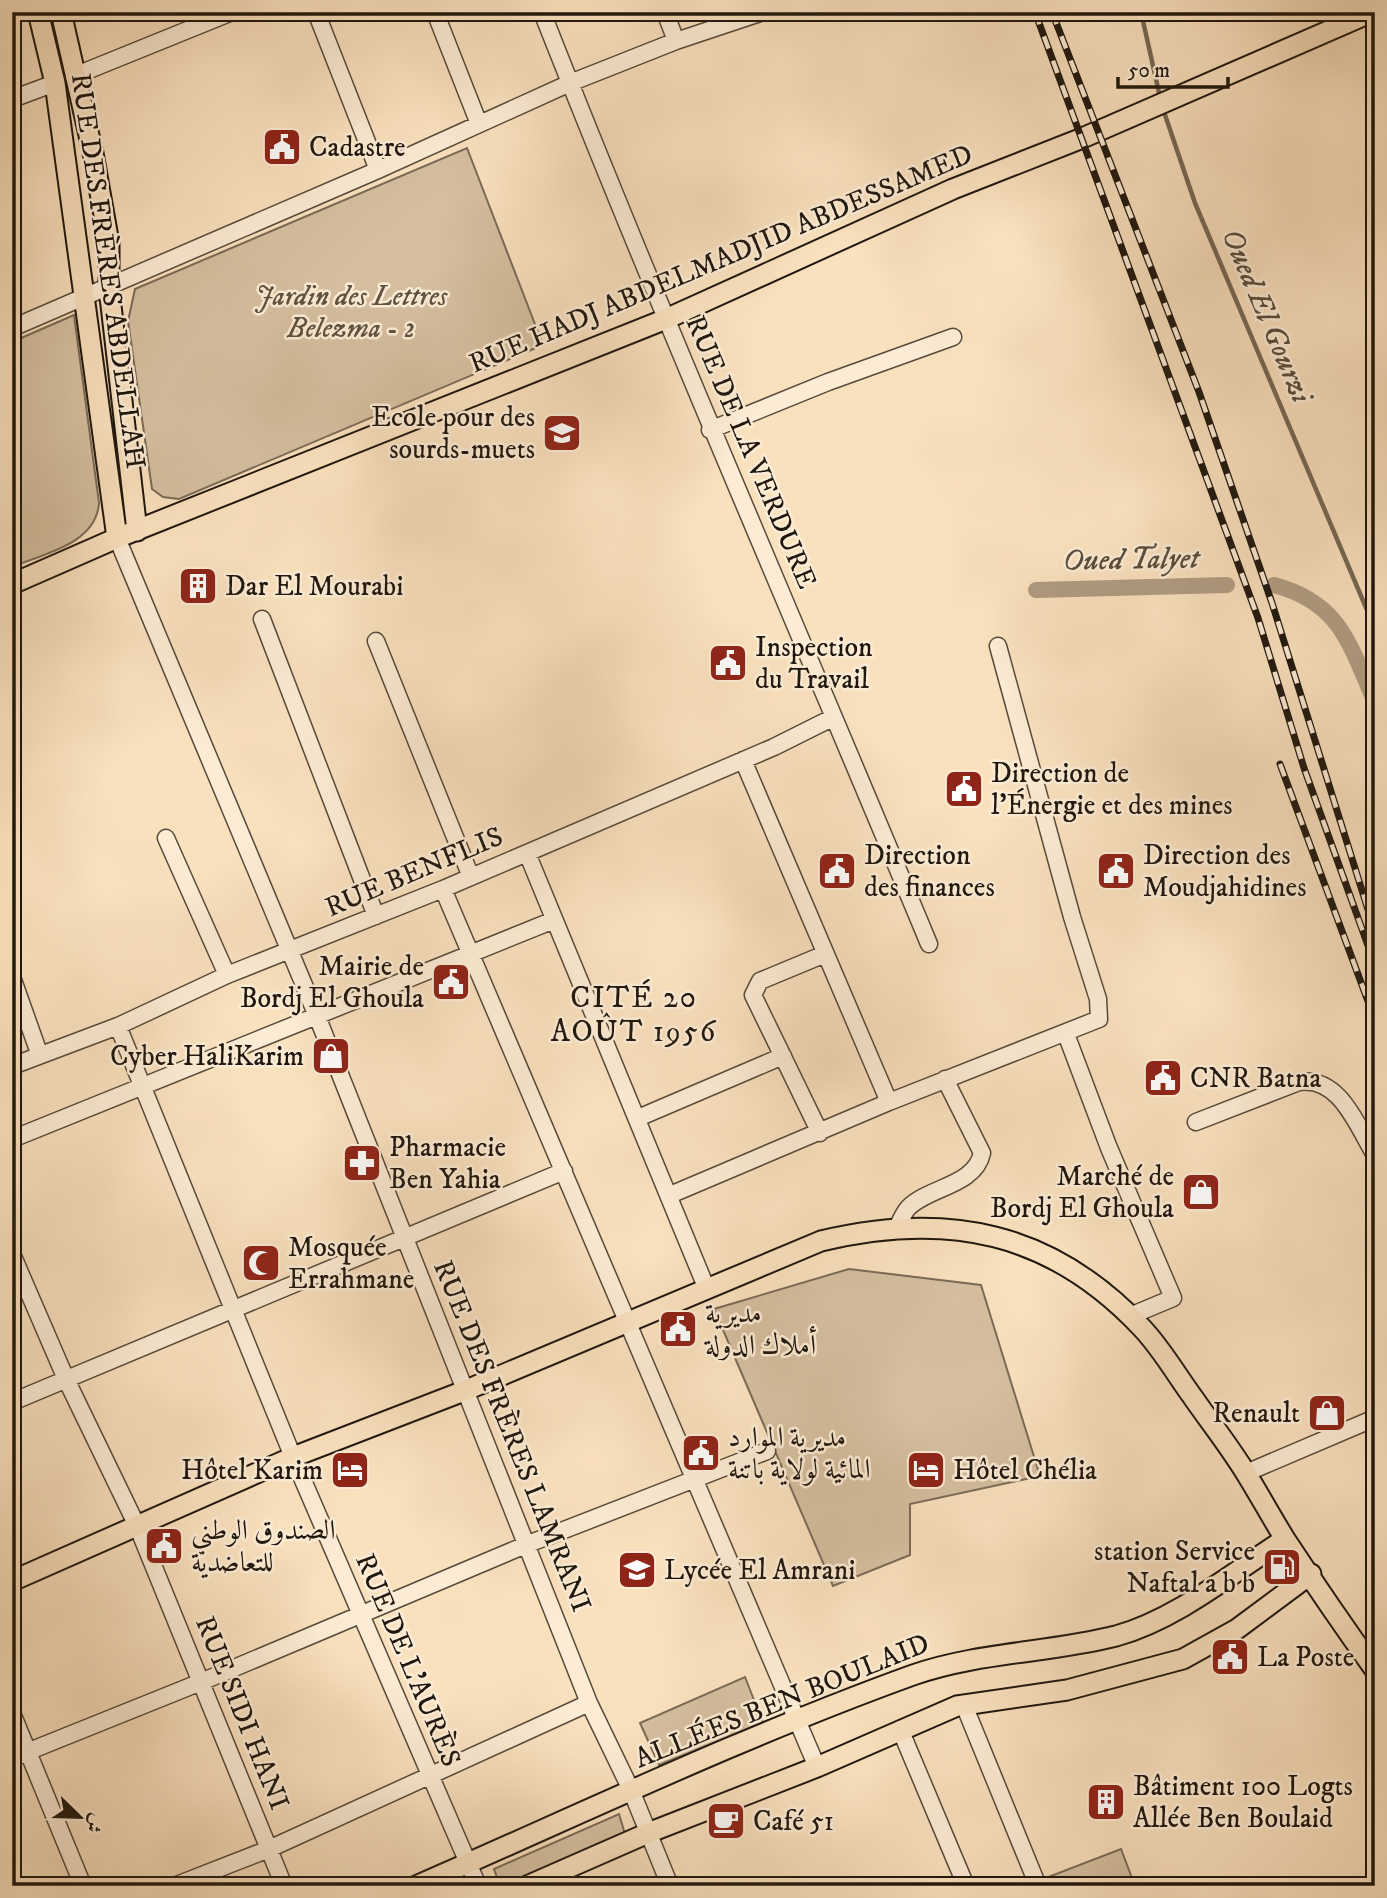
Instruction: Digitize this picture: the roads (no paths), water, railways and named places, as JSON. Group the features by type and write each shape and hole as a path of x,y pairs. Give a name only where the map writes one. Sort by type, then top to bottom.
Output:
{"main road":[{"name":"RUE DES FRÈRES ABDELLAH","path":"38,12 93,153 109,243 109,288 137,531"},
{"name":"RUE DES FRÈRES ABDELLAH","path":"61,12 85,297 117,538"},
{"name":"RUE HADJ ABDELMADJID ABDESSAMED","path":"12,584 117,538 666,319 941,194 1372,12"},
{"path":"12,1581 138,1528 293,1457 464,1391 625,1321 821,1241 897,1228 929,1226 965,1229 1003,1238 1074,1272 1102,1291 1130,1316 1143,1330 1246,1473 1285,1539 1375,1670"},
{"name":"ALLÉES BEN BOULAID","path":"416,1886 631,1790 797,1720 937,1668 1009,1651 1067,1645 1117,1635 1155,1622 1285,1539"},
{"path":"527,1886 648,1832 817,1767 900,1729 964,1705 1067,1690 1155,1669 1183,1659 1237,1629 1311,1574"}],"street":[{"path":"12,99 232,12"},
{"path":"316,12 378,170"},
{"path":"435,12 479,124"},
{"name":"RUE DE LA VERDURE","path":"542,12 710,430 774,574 832,718 929,944"},
{"path":"665,12 676,41"},
{"path":"12,328 378,170 570,83 676,41 763,12"},
{"path":"710,430 828,382 953,337"},
{"name":"RUE DES FRÈRES LAMRANI","path":"117,538 317,1016 589,1703 631,1790 670,1886"},
{"path":"262,619 376,916"},
{"path":"376,641 471,877"},
{"path":"670,1195 945,1079 1097,1021 1100,1007 998,646"},
{"name":"RUE BENFLIS","path":"12,1066 118,1026 227,975 290,953 443,889 743,760 832,718"},
{"path":"743,760 889,1102"},
{"path":"166,838 227,975"},
{"path":"527,853 706,1287"},
{"path":"443,889 564,1171 692,1481 817,1767"},
{"path":"12,1139 555,920"},
{"path":"820,1133 783,1056 755,1006 753,990 760,981 825,954"},
{"path":"12,977 39,1054"},
{"name":"RUE DE L'AURÈS","path":"118,1026 293,1457 478,1886"},
{"path":"1066,1034 1173,1298 1130,1316"},
{"path":"638,1118 783,1056"},
{"path":"897,1228 912,1205 970,1173 980,1161 982,1153 945,1079"},
{"path":"1196,1122 1299,1082 1318,1082 1335,1092 1375,1155"},
{"path":"12,1402 564,1171"},
{"name":"RUE SIDI HANI","path":"12,1254 66,1380 138,1528 284,1886"},
{"path":"1246,1473 1375,1418"},
{"path":"20,1755 528,1544 767,1451"},
{"path":"174,1886 269,1849 589,1703"},
{"path":"964,1705 1038,1886"},
{"path":"12,1713 20,1755 83,1886"},
{"path":"900,1729 966,1886"}],"waterway":[{"name":"Oued El Gourzi","path":"1141,12 1160,97"},
{"name":"Oued El Gourzi","path":"1163,109 1195,203 1375,629"},
{"name":"Oued Talyet","path":"1036,590 1227,585"},
{"name":"Oued Talyet","path":"1274,585 1297,593 1329,615 1349,644 1375,702"}],"railway":[{"path":"1035,12 1258,618 1304,768 1375,965"},
{"path":"1052,12 1199,392 1272,603 1375,932"},
{"path":"1280,764 1375,1020"}],"place":[{"name":"Cadastre","path":"282,147"},
{"name":"Ecole pour des sourds-muets","path":"562,433"},
{"name":"Dar El Mourabi","path":"198,586"},
{"name":"Inspection du Travail","path":"728,663"},
{"name":"Direction de l'Énergie et des mines","path":"964,789"},
{"name":"Direction des finances","path":"837,871"},
{"name":"Direction des Moudjahidines","path":"1116,871"},
{"name":"Mairie de Bordj El Ghoula","path":"451,982"},
{"name":"Cyber HaliKarim","path":"331,1056"},
{"name":"CNR Batna","path":"1163,1078"},
{"name":"Pharmacie Ben Yahia","path":"362,1163"},
{"name":"Marché de Bordj El Ghoula","path":"1201,1192"},
{"name":"Mosquée Errahmane","path":"261,1263"},
{"name":"مديرية أملاك الدولة","path":"678,1329"},
{"name":"Renault","path":"1327,1413"},
{"name":"مديرية الموارد المائية لولاية باتنة","path":"701,1453"},
{"name":"Hôtel Karim","path":"350,1470"},
{"name":"Hôtel Chélia","path":"926,1470"},
{"name":"الصندوق الوطني للتعاضدية","path":"164,1546"},
{"name":"station Service Naftal a b b","path":"1282,1567"},
{"name":"Lycée El Amrani","path":"637,1570"},
{"name":"La Poste","path":"1230,1657"},
{"name":"Bâtiment 100 Logts Allée Ben Boulaid","path":"1106,1802"},
{"name":"Café 51","path":"726,1821"}],"district":[{"name":"CITÉ 20 AOÛT 1956","path":"634,1015"}],"park label":[{"name":"Jardin des Lettres Belezma - 2","path":"351,312"}]}
